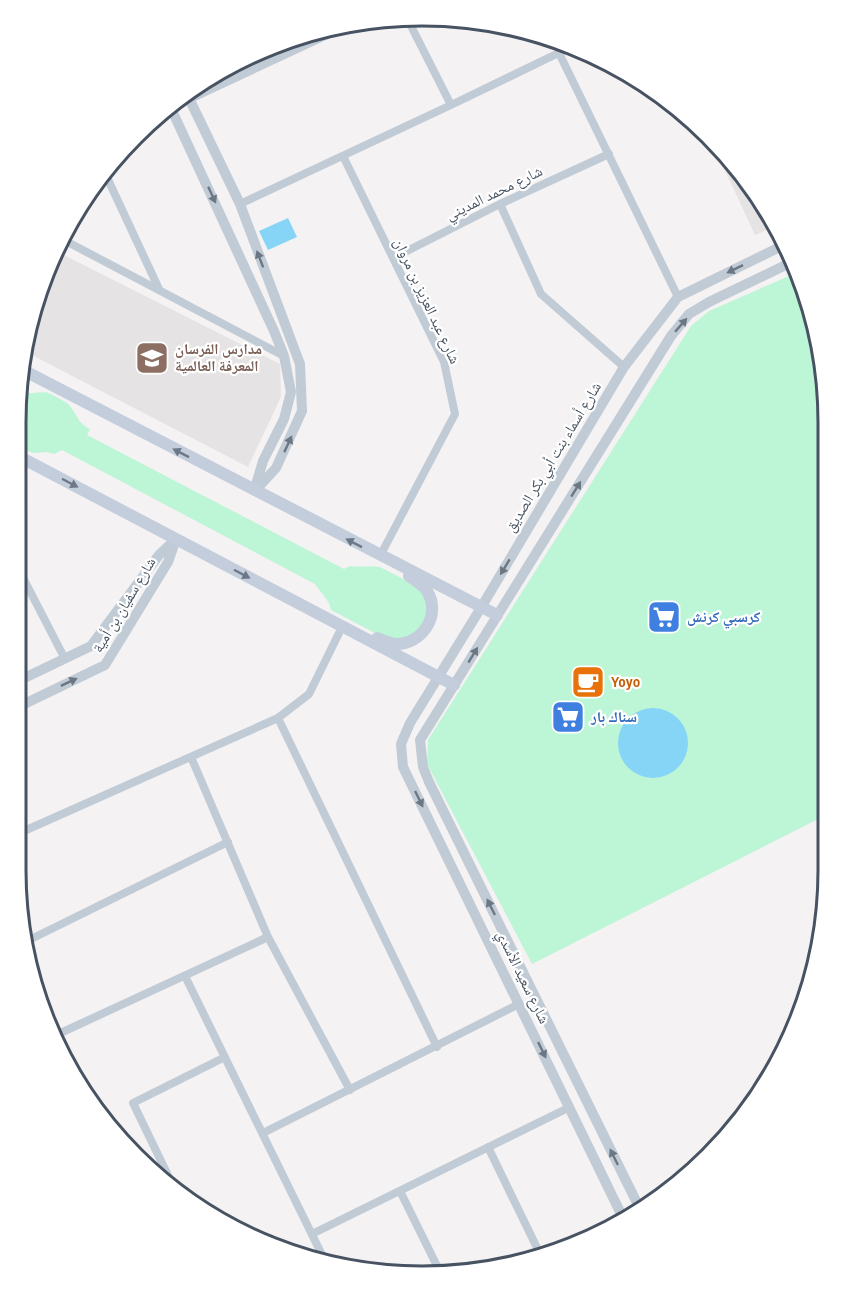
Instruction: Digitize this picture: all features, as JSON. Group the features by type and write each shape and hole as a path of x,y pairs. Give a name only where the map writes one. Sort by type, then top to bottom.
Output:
{"main road":[{"path":"29,374 497,615"},
{"path":"26,460 454,685"},
{"path":"342,627 394,644 409,641 423,633 431,621 432,608 428,592 416,580 380,556"}],"street":[{"path":"411,26 451,105"},
{"path":"220,82 315,40"},
{"path":"240,204 562,52"},
{"path":"559,53 678,297"},
{"path":"191,100 240,204 300,364 302,411 276,468 255,491"},
{"path":"174,113 284,356 291,392 284,419 263,461 255,491"},
{"path":"195,158 213,147"},
{"name":"شارع محمد المديني","path":"393,258 500,204 609,154"},
{"name":"شارع عبد العزيز بن مروان","path":"343,156 444,362 455,414 380,556"},
{"path":"108,180 159,289"},
{"path":"500,204 541,294 624,367"},
{"path":"69,242 284,356"},
{"name":"شارع أسماء بنت أبي بكر الصديق","path":"401,744 410,723 624,367 678,297 778,248"},
{"path":"454,685 671,336 690,314 709,302 786,265"},
{"name":"شارع سفيان بن أمية","path":"26,677 91,646 159,555 176,539"},
{"name":"شارع سفيان بن أمية","path":"26,703 105,665 168,562 176,539"},
{"path":"26,583 65,658"},
{"path":"26,830 278,718 309,694 342,627"},
{"name":"شارع سعيد الأسدي","path":"454,685 420,740 423,767 637,1202"},
{"path":"278,718 437,1047"},
{"name":"شارع سعيد الأسدي","path":"401,744 403,767 620,1212"},
{"path":"191,757 268,937 350,1090"},
{"path":"32,940 228,842"},
{"path":"61,1033 268,937"},
{"path":"184,976 321,1253"},
{"path":"263,1132 519,1004"},
{"path":"160,1166 134,1103 225,1057"},
{"path":"312,1234 570,1107"},
{"path":"488,1147 537,1248"},
{"path":"400,1191 437,1265"}],"shaded area":[{"path":"721,163 752,202 768,229 755,235"},
{"name":"مدارس الفرسان المعرفة العالمية","path":"63,254 280,364 281,397 248,467 31,355 39,319"}],"green space":[{"path":"790,276 811,345 818,396 818,819 532,964 427,764 428,740 691,326 709,311"},
{"path":"43,392 68,404 82,424 90,429 87,435 344,569 350,566 380,567 405,580 421,592 426,599 429,608 428,617 418,634 392,642 331,610 329,603 315,584 62,450 54,454 33,453 26,450 26,393"}],"water":[{"path":"288,218 297,237 268,250 259,231"},
{"path":"653,708 666,711 678,718 685,730 688,743 685,756 678,768 666,775 653,778 640,775 628,768 621,756 618,743 621,730 628,718 640,711"}],"place":[{"name":"مدارس الفرسان المعرفة العالمية","path":"152,358"},
{"name":"كرسبي كرنش","path":"664,617"},
{"name":"Yoyo","path":"588,682"},
{"name":"سناك بار","path":"568,717"}]}
